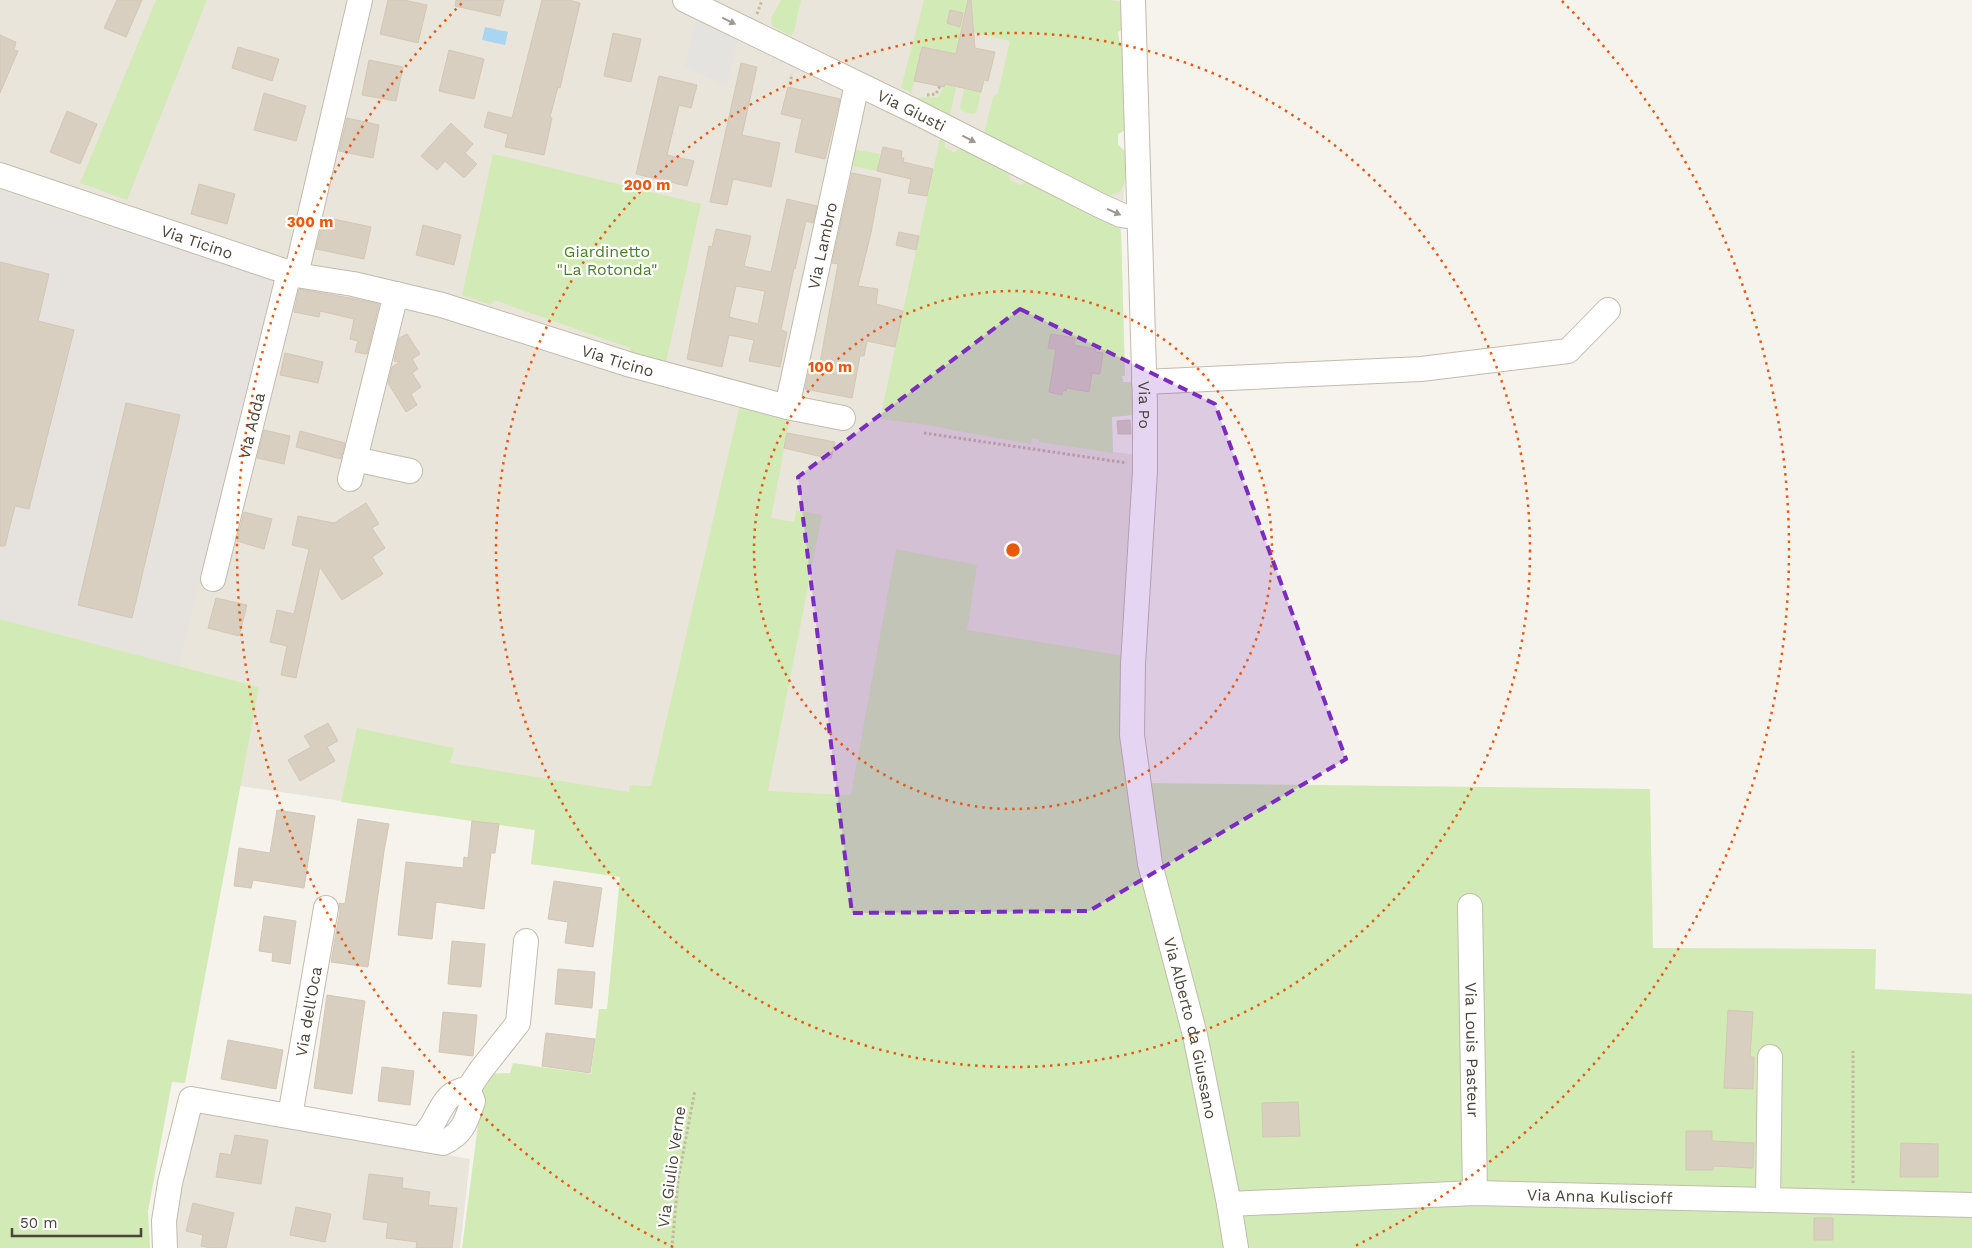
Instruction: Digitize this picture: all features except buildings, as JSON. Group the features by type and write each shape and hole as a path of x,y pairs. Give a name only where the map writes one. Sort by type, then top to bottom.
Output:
{"street":[{"name":"Via Adda","path":"213,579 292,274 360,0"},
{"name":"Via Giusti","path":"685,0 1114,212 1139,218"},
{"name":"Via Po","path":"1133,0 1144,382 1144,466 1132,682 1132,735 1141,808"},
{"name":"Via Lambro","path":"786,407 858,84"},
{"name":"Via Ticino","path":"0,175 292,274 353,284 442,305 631,365 786,407 843,418"},
{"path":"396,294 352,469 410,471"},
{"path":"1144,382 1421,369 1568,352 1608,310"},
{"name":"Via Alberto da Giussano","path":"1141,808 1150,864 1195,1035 1236,1248"},
{"name":"Via Louis Pasteur","path":"1470,906 1475,1193"},
{"name":"Via dell'Oca","path":"290,1116 326,908"},
{"path":"165,1248 164,1221 170,1184 191,1099 443,1143 454,1138 464,1127 473,1101 468,1089 518,1023 526,941"},
{"path":"1768,1200 1770,1057"},
{"name":"Via Anna Kuliscioff","path":"1229,1204 1475,1193 1972,1205"}],"path":[{"path":"755,15 758,13 762,0"},
{"path":"790,84 794,69"},
{"path":"924,433 1144,466"},
{"path":"1852,1202 1853,1051"},
{"name":"Via Giulio Verne","path":"672,1248 678,1180 695,1090"}],"highlighted area":[{"path":"1020,309 1215,404 1346,759 1089,911 852,913 798,477"}],"shaded area":[{"path":"0,0 1122,0 1123,29 1118,32 1119,41 1123,44 1125,130 1118,134 1118,145 1126,152 1121,232 1125,376 1122,376 1123,382 1132,382 1111,417 1113,452 1140,455 1126,759 1129,808 631,785 630,792 531,864 535,830 240,786 258,687 0,619"},
{"path":"696,21 738,40 727,85 684,68"},
{"path":"0,191 149,241 279,279 178,666 0,619"},
{"path":"194,1110 470,1159 460,1248 175,1248 178,1193"}],"green space":[{"path":"156,0 207,0 127,200 80,183"},
{"path":"781,0 801,0 794,31 791,36 772,26 771,18"},
{"path":"924,0 1109,0 1122,2 1123,29 1118,32 1119,41 1123,44 1125,130 1118,134 1118,145 1126,152 1125,182 1120,192 1108,196 984,134 993,97 998,93 1010,41 975,33 972,30 974,22 964,20 950,85 956,87 950,116 913,98 938,97 944,87 952,53 922,47 911,94 909,91 901,88"},
{"path":"964,89 981,92 977,111 974,114 964,112 960,108"},
{"path":"940,138 945,141 945,148 954,152 961,148 1008,171 1010,180 1021,185 1029,182 1116,224 1121,232 1125,376 1122,376 1123,382 1132,382 1135,415 1112,417 1113,453 1039,442 1039,439 1032,438 1031,444 921,424 880,419"},
{"path":"852,149 880,154 877,171 848,165"},
{"name":"Giardinetto \"La Rotonda\"","path":"493,154 701,204 665,367 632,357 630,348 494,300 491,305 462,295"},
{"path":"740,404 791,413 771,518 794,522 796,510 822,515 768,791 851,795 896,549 977,565 967,630 1125,656 1130,808 1143,809 1141,783 1650,789 1653,948 1876,949 1875,989 1972,994 1972,1248 462,1248 483,1086 487,1074 510,1073 513,1063 591,1074 599,1009 607,1009 620,877 531,864 535,830 341,802 357,728 454,748 450,763 629,792 630,785 651,786"},
{"path":"0,619 259,687 185,1083 172,1082 148,1211 150,1248 0,1248"}],"water":[{"path":"485,27 508,32 505,45 482,40"}]}
